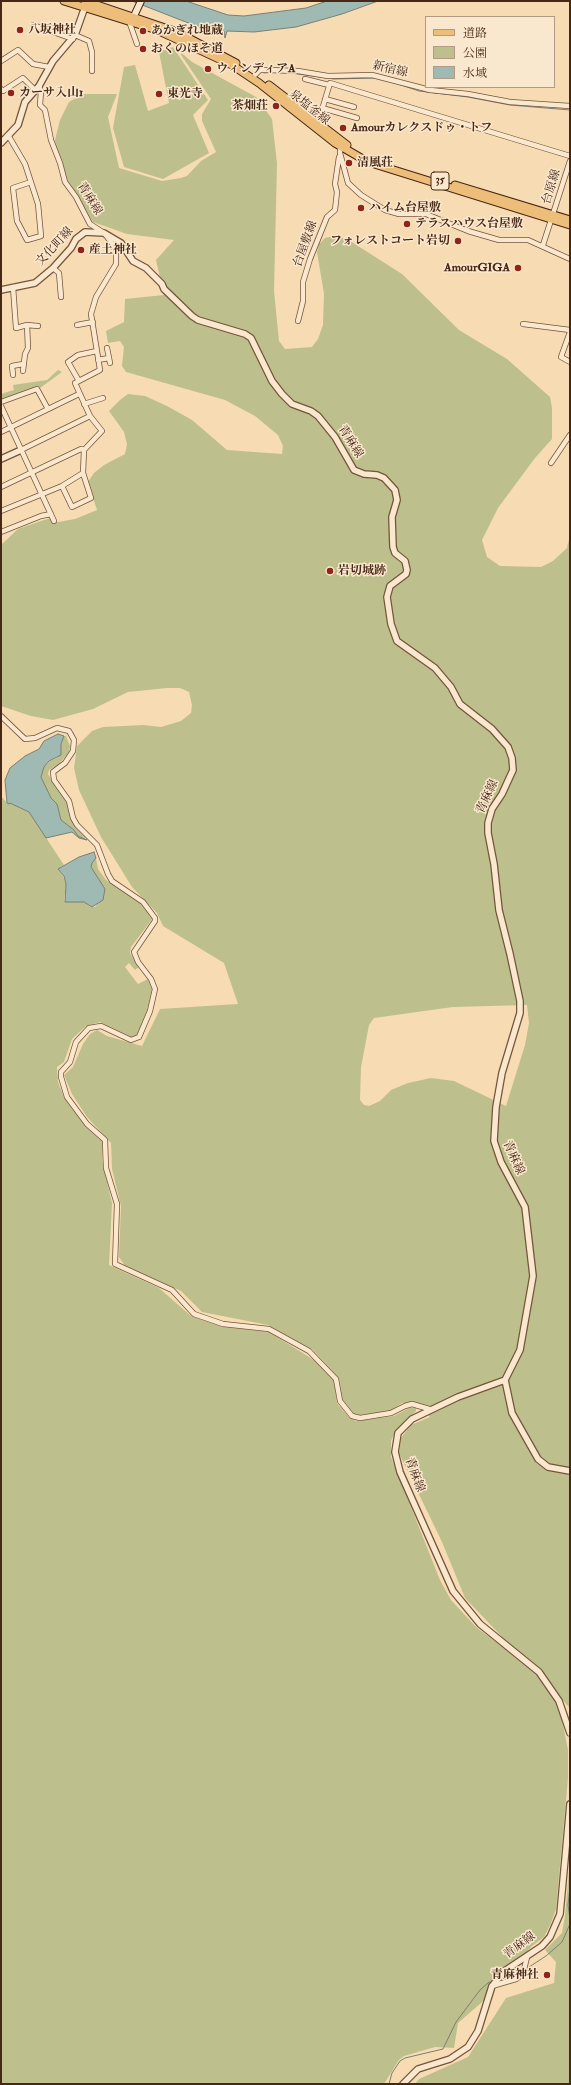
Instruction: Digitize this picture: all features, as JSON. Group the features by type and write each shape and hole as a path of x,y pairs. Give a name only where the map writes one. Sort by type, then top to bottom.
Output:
{"main road":[{"name":"泉塩釜線","path":"64,1 86,3 134,19 232,66 259,83 340,147 380,167 553,217 570,220"},
{"path":"134,19 141,1"},
{"name":"泉塩釜線","path":"134,19 160,24 200,42 255,75 318,123 340,147"},
{"name":"泉塩釜線","path":"553,217 570,225"}],"street":[{"path":"1,143 18,125 24,104 37,88 50,66 74,37 86,3"},
{"path":"134,19 137,44"},
{"path":"33,25 89,41 92,52 92,71"},
{"path":"20,52 25,47"},
{"path":"1,61 16,50 33,64 50,66"},
{"name":"新宿線","path":"255,75 260,70 298,71 328,76 372,74 430,90 468,94 510,102 570,106"},
{"path":"1,89 3,91 23,78 37,88"},
{"path":"305,79 329,85 330,83 570,156"},
{"path":"318,123 329,85"},
{"name":"青麻線","path":"37,88 41,91 40,105 45,110 51,140 60,163 65,182 76,197 90,224 121,242 133,261 146,268 162,284 164,289 192,316 198,320 245,334 251,338 272,381 282,394 292,404 311,411 318,416 335,437 354,470 364,474 377,475 384,478 395,490 397,500 392,517 393,547 395,554 405,561 407,570 406,574 390,586 387,597 391,624 397,642 435,668 451,687 460,704 492,729 508,748 512,758 512,770 502,794 492,809 488,823 488,833 494,864 498,910 510,954 520,1001 520,1013 502,1073 496,1107 494,1141 501,1162 525,1207 533,1276 520,1350 506,1380 429,1409 412,1418 398,1433 395,1452 400,1472 452,1591 480,1624 527,1661 549,1684 559,1701 570,1733"},
{"path":"325,98 354,107"},
{"path":"322,108 358,118"},
{"path":"8,135 21,157 31,182 38,204 40,236 27,240 17,221 13,188 31,182"},
{"path":"340,147 348,183 360,195 386,210 400,214 426,214 468,231 506,241 528,240 543,245 570,259"},
{"name":"台屋敷線","path":"298,321 303,301 303,282 310,259 327,217 335,210 337,192 335,184 340,147"},
{"name":"台原線","path":"543,245 570,161"},
{"name":"文化町線","path":"1,290 35,283 53,268 81,235 91,231 104,233"},
{"path":"62,486 72,507 91,498 84,473 84,450 102,431 90,416 75,382 80,381 100,370 91,314 96,297 116,264 114,246 104,233"},
{"path":"53,268 59,273 60,297"},
{"path":"13,287 16,328 27,325 38,326"},
{"path":"77,325 92,322"},
{"path":"523,324 570,331 561,357 570,362"},
{"path":"23,371 23,364 28,348 27,325"},
{"path":"98,360 109,361 108,348"},
{"path":"80,381 68,362 78,355 97,350"},
{"path":"13,375 12,366 23,364"},
{"path":"1,402 37,389 48,409"},
{"path":"1,432 79,394"},
{"path":"84,404 102,398"},
{"path":"1,406 54,521"},
{"path":"1,459 90,416"},
{"path":"551,463 570,435"},
{"path":"1,487 81,449 84,450"},
{"path":"1,511 62,486 84,473"},
{"path":"1,532 41,516 51,514"},
{"path":"1,716 25,739 35,738 57,728 68,731 72,736 74,745 71,756 53,772 54,780 69,801 73,818 77,825 97,845 108,874 112,880 143,902 155,918 155,921 134,952 138,962 151,979 155,989 150,1011 139,1036 131,1040 101,1026 89,1028 76,1042 70,1062 61,1072 67,1097 87,1124 105,1140 106,1168 117,1204 115,1264 172,1290 194,1314 223,1324 270,1329 309,1351 336,1379 340,1401 352,1416 360,1418 391,1413 412,1404 429,1409"},
{"path":"506,1380 510,1408 538,1459 548,1467 570,1471"},
{"name":"青麻線","path":"403,2084 418,2069 450,2059 460,2054 468,2047 478,2031 492,1986 506,1970 527,1957 550,1937 560,1914 570,1804"},
{"path":"492,1986 516,1979 523,1974 527,1957"}],"green space":[{"path":"173,47 208,100 193,115 209,153 163,179 124,167 113,128 124,67 135,65 148,111 169,103 159,52"},
{"path":"177,49 192,62 256,97 272,119 277,163 274,291 279,341 285,349 312,347 318,339 323,325 324,294 317,252 319,244 325,238 334,236 347,239 402,274 459,330 507,359 550,397 552,408 552,439 535,458 498,508 482,540 487,557 500,566 541,567 553,561 567,548 570,535 570,1708 465,1598 442,1542 399,1453 401,1438 411,1425 430,1417 417,1403 402,1403 390,1411 360,1415 352,1413 342,1400 339,1378 312,1349 268,1325 202,1312 181,1291 125,1266 119,1257 121,1206 112,1169 111,1143 87,1117 72,1094 64,1075 73,1067 83,1044 90,1034 97,1030 107,1036 142,1046 160,1009 238,1004 224,963 163,926 157,913 132,887 101,837 79,790 74,768 77,746 92,731 103,727 144,725 161,727 181,721 191,713 192,705 189,692 180,688 167,688 128,692 93,709 53,720 31,716 1,706 1,545 18,529 51,518 53,523 75,519 97,510 88,482 94,473 104,465 125,454 127,444 124,432 109,411 120,400 128,394 145,396 167,406 192,420 227,450 282,454 283,446 278,435 255,416 225,400 126,372 122,366 124,347 120,341 108,343 106,331 124,322 125,299 164,295 156,260 174,240 127,234 93,222 57,162 55,140 60,120 69,102 83,94 117,94 108,117 119,168 162,181 187,176 201,161 216,152 202,121 202,114 211,99","holes":["527,1005 529,1023 525,1045 506,1106 454,1081 431,1078 408,1083 391,1090 380,1101 369,1106 364,1105 360,1100 361,1067 369,1025 374,1018 453,1007"]},
{"path":"58,370 62,372 40,388 36,387 1,400 1,394 14,390 13,385 47,380"},
{"path":"64,736 66,736 70,746 69,752 58,765 49,770 48,774 68,805 71,819 76,828 87,839 78,836 74,830 61,820 57,804 51,798 41,777 44,767 50,761 57,758"},
{"path":"1,796 7,803 29,812 64,865 58,869 66,884 64,901 84,902 91,907 95,907 103,898 105,892 91,867 96,858 98,869 106,880 141,902 153,918 131,947 130,953 139,967 135,970 129,963 125,967 138,984 148,979 152,989 147,1010 139,1032 136,1036 132,1037 100,1022 86,1026 72,1039 64,1062 57,1067 58,1082 64,1097 84,1124 102,1141 102,1160 112,1203 109,1265 159,1288 191,1316 223,1327 269,1332 306,1355 321,1365 334,1380 337,1403 349,1417 356,1421 394,1416 409,1408 416,1408 416,1411 395,1432 391,1441 391,1457 440,1580 451,1600 476,1627 536,1672 553,1695 561,1715 568,1750 568,1778 556,1909 551,1923 544,1937 532,1946 481,2003 458,2023 454,2048 435,2047 404,2056 399,2060 384,2084 1,2084"},
{"path":"570,1859 570,2084 415,2084 419,2079 468,2057 506,1998 554,1983 556,1962 545,1950 562,1933"}],"water":[{"path":"132,1 186,1 228,15 244,16 306,8 327,1 378,1 342,14 296,27 254,32 227,31 225,38 224,31 196,26"},
{"path":"58,734 64,736 61,744 61,755 49,761 44,767 41,777 51,798 57,804 61,820 74,830 78,836 87,840 79,838 72,832 46,838 29,812 7,803 5,780 10,768 25,756 39,749 44,741"},
{"path":"94,852 96,858 91,867 105,889 103,900 92,907 84,902 65,902 66,884 64,876 58,869 79,857"}],"waterway":[{"path":"264,73 274,72"},
{"path":"291,73 334,79 375,78"},
{"path":"401,85 419,91 468,97 510,105 570,110"},
{"path":"570,1888 568,1905 570,1919"},
{"path":"526,1969 546,1956 562,1942 570,1924"},
{"path":"513,1978 522,1972"},
{"path":"389,2084 392,2073 400,2061 405,2058 443,2049 456,2022 480,1990 489,1982"}],"place":[{"name":"八坂神社","path":"20,30"},
{"name":"あかぎれ地蔵","path":"143,31"},
{"name":"おくのほそ道","path":"143,49"},
{"name":"ウィンディアA","path":"208,69"},
{"name":"カーサ入山1","path":"11,93"},
{"name":"東光寺","path":"159,94"},
{"name":"茶畑荘","path":"276,106"},
{"name":"Amourカレクスドゥ・トフ","path":"343,128"},
{"name":"清風荘","path":"349,163"},
{"name":"ハイム台屋敷","path":"361,208"},
{"name":"テラスハウス台屋敷","path":"407,224"},
{"name":"フォレストコート岩切","path":"458,241"},
{"name":"産土神社","path":"81,250"},
{"name":"AmourGIGA","path":"518,268"},
{"name":"岩切城跡","path":"330,571"},
{"name":"青麻神社","path":"547,1975"}]}
